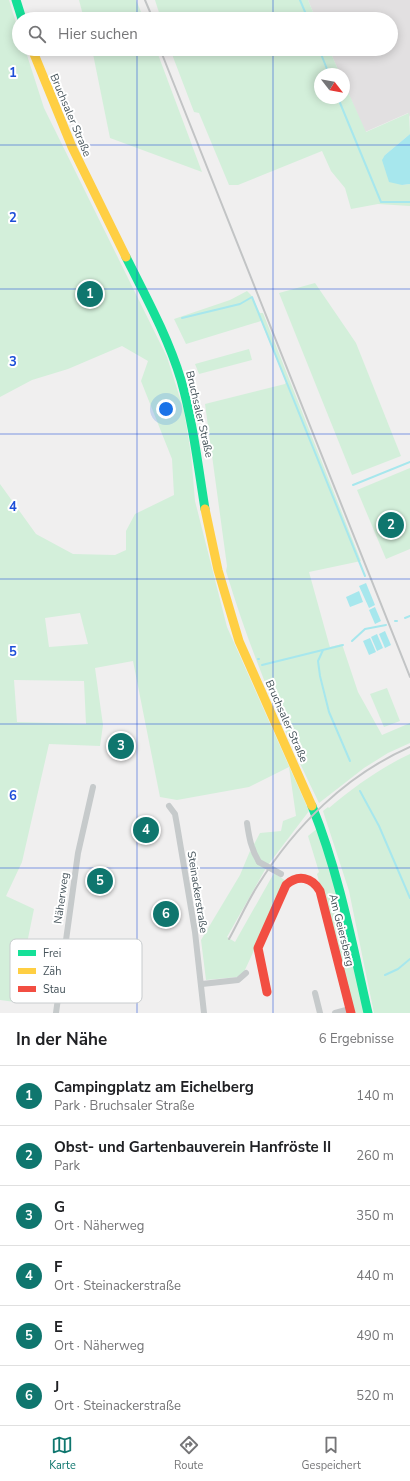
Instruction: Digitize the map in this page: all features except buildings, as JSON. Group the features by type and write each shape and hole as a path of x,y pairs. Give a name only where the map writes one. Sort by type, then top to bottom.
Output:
{"main road":[{"path":"16,0 20,12"},
{"name":"Bruchsaler Straße","path":"34,56 46,89 80,166 150,305 174,360 183,386 198,459 216,567 231,618 252,672 317,817 336,871 368,1013"},
{"name":"Am Geiersberg","path":"291,880 309,878 317,883 350,1011"},
{"path":"267,992 258,948 286,884 291,880"}],"street":[{"name":"Näherweg","path":"66,939 78,853 93,787"},
{"name":"Steinackerstraße","path":"170,806 175,814 177,825 202,984 204,1013"},
{"path":"247,823 249,841 259,862 291,880"},
{"path":"202,984 238,980 246,973"},
{"path":"315,993 320,1013"},
{"name":"Am Geiersberg","path":"335,1013 350,1011"}],"shaded area":[{"path":"308,0 410,0 410,117 408,113 365,132 350,97 350,68 337,68 332,56 398,56 398,12 313,12"}],"green space":[{"path":"0,0 9,0 13,12 12,56 27,56 44,108 167,357 184,411 191,454 195,501 227,627 309,811 268,865 261,860 253,846 260,833 281,831 283,821 296,816 289,767 249,787 177,800 160,797 133,661 95,668 103,725 100,746 49,744 22,862 6,896 34,909 28,939 10,939 10,1001 0,1000 0,484 36,534 73,554 115,555 126,550 126,531 135,514 174,495 172,459 141,381 148,361 122,346 68,369 32,380 0,397","holes":["80,613 88,644 49,647 45,618","14,680 84,681 86,724 17,722"]},
{"path":"79,0 136,0 141,12 82,12"},
{"path":"155,0 308,0 313,12 159,12"},
{"path":"93,56 159,56 202,172 110,138"},
{"path":"173,56 332,56 337,68 314,68 314,104 350,104 350,96 366,132 409,113 410,134 385,155 402,185 410,184 410,206 378,204 351,209 345,188 331,171 322,151 238,185 229,185 199,113 194,112"},
{"path":"315,283 356,343 401,456 352,475 279,293"},
{"path":"247,291 251,295 260,313 263,313 361,561 309,572 330,647 342,644 358,692 382,735 410,723 410,743 388,753 364,768 319,803 292,746 256,660 226,571 227,566 205,404 285,384 286,382 261,321 186,344 174,319 230,300"},
{"path":"249,349 252,360 199,374 195,364"},
{"path":"410,468 410,549 386,559 357,490"},
{"path":"387,688 400,721 384,727 370,694"},
{"path":"410,754 410,1013 374,1013 349,891 323,811 358,785 399,759"},
{"path":"318,828 330,860 365,1013 353,1013 317,874 319,872 308,836"},
{"path":"250,851 257,863 266,868 227,937 235,942 274,873 286,881 244,972 238,977 206,980 201,940 240,875"}],"water":[{"path":"410,134 410,184 402,185 389,182 382,160 385,155"},
{"path":"366,583 375,605 369,608 359,586"},
{"path":"359,591 363,602 350,607 346,597"},
{"path":"375,607 381,621 375,624 369,610"},
{"path":"385,631 391,645 385,648 379,634"},
{"path":"377,634 383,648 377,651 371,637"},
{"path":"370,638 376,652 369,655 363,641"}],"waterway":[{"path":"300,0 305,12"},
{"path":"322,56 327,68"},
{"path":"340,104 381,202 410,202"},
{"path":"182,318 240,304 252,297 365,576"},
{"path":"353,485 410,462"},
{"path":"405,618 410,616"},
{"path":"352,641 365,629 386,625"},
{"path":"262,665 343,645"},
{"path":"323,650 318,661 320,676 329,712 350,761"},
{"path":"360,791 379,826 410,898"},
{"path":"385,975 398,969 410,959"}],"railway":[{"path":"145,0 150,12"},
{"path":"163,56 410,677"},
{"path":"229,939 258,885 288,842 305,823 324,804 364,772 410,747"}],"traffic: fast":[{"path":"16,0 20,12"},
{"path":"126,257 149,302 176,364 192,428 205,509"},
{"path":"312,806 322,831 337,882 368,1013"}],"traffic: slow":[{"path":"35,56 72,147 126,257"},
{"path":"205,509 218,570 239,641 312,806"}],"traffic: jam":[{"path":"267,992 258,948 286,885 295,879 300,878 309,880 317,886 320,891 351,1013"}],"place":[{"name":"Campingplatz am Eichelberg","path":"90,294"},
{"name":"Obst- und Gartenbauverein Hanfröste II","path":"391,525"},
{"name":"G","path":"121,746"},
{"name":"F","path":"146,830"},
{"name":"E","path":"100,881"},
{"name":"J","path":"166,914"}]}
